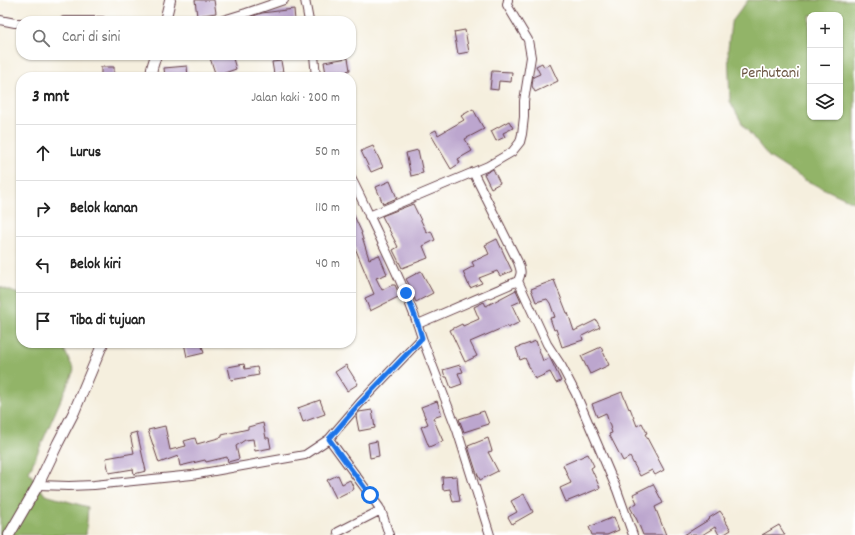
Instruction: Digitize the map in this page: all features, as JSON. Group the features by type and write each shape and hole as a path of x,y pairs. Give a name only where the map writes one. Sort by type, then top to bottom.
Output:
{"street":[{"path":"166,16 170,0"},
{"path":"236,16 284,0"},
{"path":"305,0 308,16"},
{"path":"370,216 488,166 512,152 520,142 524,117 524,100 531,57 528,40 507,5 508,0"},
{"path":"0,20 16,23"},
{"path":"152,72 155,60"},
{"path":"314,60 316,72"},
{"path":"418,324 518,281 521,274 518,262 473,172"},
{"path":"356,187 393,264 418,324 457,430 490,535"},
{"path":"518,281 547,344 562,367 576,394 617,490 633,535"},
{"path":"38,485 94,485 192,475 305,455 329,439 360,403 422,338"},
{"path":"9,535 38,485 74,412 101,348"},
{"path":"329,439 381,510 389,535"},
{"path":"338,532 381,510"}],"green space":[{"name":"Perhutani","path":"748,0 855,0 855,203 805,180 769,157 743,125 730,101 728,49 731,23"},
{"path":"0,287 16,293 16,348 63,348 74,370 29,472 45,495 88,507 86,535 0,535"}],"building":[{"path":"195,0 214,0 216,13 197,16"},
{"path":"294,9 295,16 253,16 262,13"},
{"path":"465,30 469,52 458,54 454,32"},
{"path":"211,60 233,60 236,69 227,72 215,72"},
{"path":"348,60 350,70 347,72 326,72 324,62"},
{"path":"281,61 283,72 274,72 272,62"},
{"path":"542,63 544,67 550,64 558,81 535,92 532,86 533,77 540,74 536,66"},
{"path":"187,66 188,72 164,72 164,68"},
{"path":"101,67 114,67 114,72 101,72"},
{"path":"492,71 512,72 511,82 499,81 498,90 490,89"},
{"path":"473,109 484,129 465,139 472,151 458,159 460,163 451,169 430,133 436,130 438,135 464,120 461,116"},
{"path":"509,121 513,128 503,133 505,137 496,141 491,131"},
{"path":"373,146 383,167 371,172 361,151"},
{"path":"418,150 423,173 411,176 406,153"},
{"path":"493,169 500,183 491,188 484,174"},
{"path":"390,181 397,198 383,204 376,187"},
{"path":"413,204 427,233 431,231 435,240 423,246 428,258 402,268 393,250 398,247 382,216"},
{"path":"356,220 362,233 369,259 379,255 387,274 376,278 382,290 395,285 400,296 370,311 365,298 374,294 356,250"},
{"path":"497,239 512,271 500,276 497,271 479,278 482,283 470,288 463,272 474,266 472,262 489,254 485,245"},
{"path":"421,271 433,293 416,302 406,279"},
{"path":"554,280 574,331 596,320 600,327 582,336 583,340 562,347 556,329 554,330 550,318 555,317 550,303 547,299 536,302 531,289"},
{"path":"516,290 521,301 512,305 520,322 470,342 477,356 465,362 450,330 462,324 463,326 479,319 474,307 484,302 486,306"},
{"path":"536,341 543,361 550,358 561,381 556,383 550,372 535,379 525,358 520,360 516,348"},
{"path":"601,347 609,365 590,374 581,356"},
{"path":"185,348 202,348 204,353 187,357"},
{"path":"244,364 245,369 257,367 259,375 231,380 228,367"},
{"path":"346,365 358,384 347,391 335,372"},
{"path":"460,365 463,372 458,373 462,384 451,388 443,370"},
{"path":"622,392 637,426 642,423 647,433 645,434 664,470 655,475 652,470 640,476 630,457 623,461 609,434 612,433 606,413 597,417 592,404"},
{"path":"320,400 325,414 303,422 298,408"},
{"path":"437,401 442,415 433,418 443,441 429,447 421,427 428,424 421,407"},
{"path":"372,410 375,428 359,431 356,416 359,412"},
{"path":"484,411 489,424 464,432 459,419"},
{"path":"263,423 266,438 269,438 271,448 255,451 253,439 245,440 236,446 239,459 228,462 227,457 180,466 178,456 159,463 148,430 165,426 170,450 186,446 184,441 195,438 197,444"},
{"path":"137,432 146,471 134,474 133,469 109,473 106,458 134,453 130,434"},
{"path":"488,438 492,451 488,452 498,471 480,480 468,446"},
{"path":"377,441 379,456 370,458 368,443"},
{"path":"588,454 594,466 591,468 600,488 566,502 560,488 571,483 563,465"},
{"path":"338,475 342,484 350,480 354,489 336,498 327,480"},
{"path":"457,476 460,501 453,502 450,489 443,490 442,477"},
{"path":"653,484 663,503 655,507 666,535 643,535 630,507 637,503 633,494"},
{"path":"524,494 533,512 512,524 508,517 517,512 511,501"},
{"path":"720,511 731,530 723,535 719,535 715,527 702,535 684,535 710,519 709,518"},
{"path":"614,517 619,530 607,535 592,535 589,527"},
{"path":"779,525 785,535 762,535"}],"route":[{"path":"370,495 329,439 360,403 422,338 406,293"}]}
